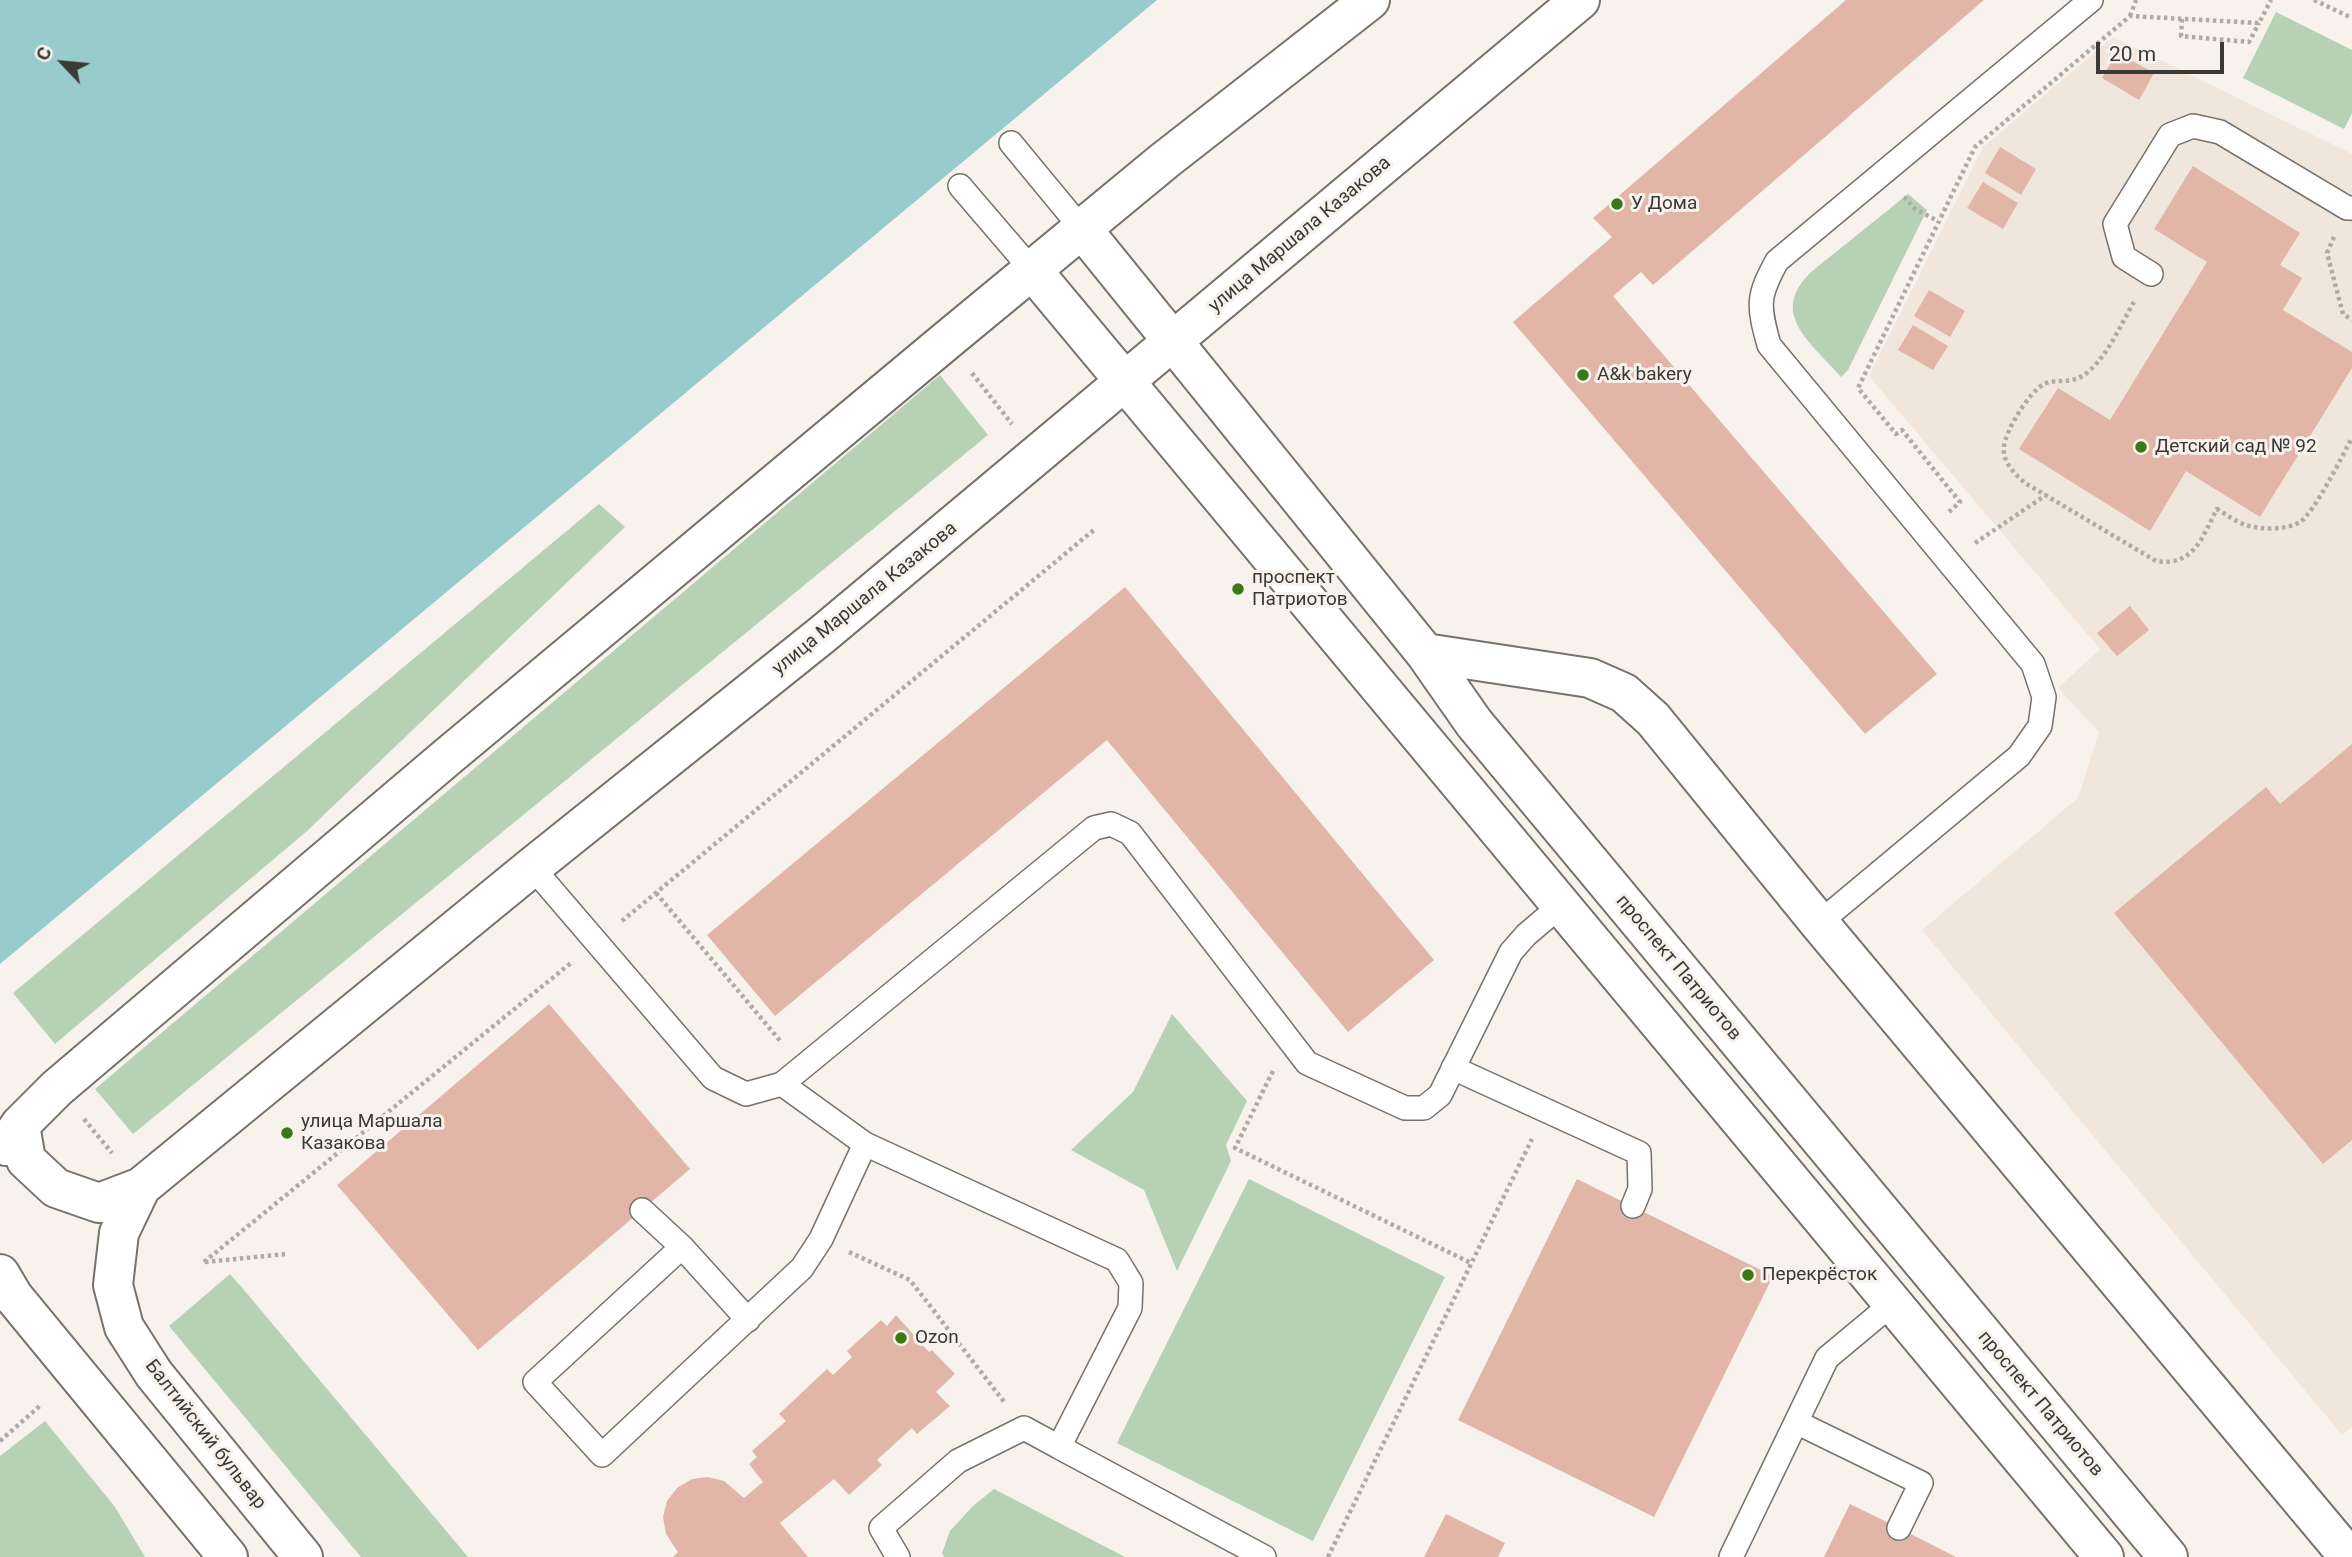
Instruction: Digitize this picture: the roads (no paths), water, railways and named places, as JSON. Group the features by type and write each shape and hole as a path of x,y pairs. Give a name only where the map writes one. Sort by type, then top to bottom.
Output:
{"street":[{"path":"141,1187 99,1203 56,1188 26,1160 10,1140 57,1088 446,758 1164,161 1370,0"},
{"name":"улица Маршала Казакова","path":"141,1187 532,867 823,634 1580,0"},
{"name":"проспект Патриотов","path":"1082,229 1425,653 1492,744 2168,1557"},
{"path":"1032,270 2104,1557"},
{"path":"1425,653 1590,678 1624,693 1653,719 1819,923 2348,1557"},
{"name":"Балтийский бульвар","path":"141,1187 119,1233 114,1272 113,1285 124,1327 154,1374 303,1557"},
{"path":"0,1274 13,1296 228,1557"}],"lane":[{"path":"1819,923 2019,756 2040,726 2044,696 2033,664 1769,345 1760,315 1763,287 1777,261 2091,0"},
{"path":"2151,274 2124,257 2115,224 2170,135 2193,126 2220,132 2350,208"},
{"name":"проспект Патриотов","path":"1011,143 1082,229"},
{"path":"960,186 1032,270"},
{"path":"532,867 713,1078 746,1094 782,1084 1094,828 1111,824 1130,833 1307,1063 1405,1108 1424,1108 1440,1095 1511,952 1526,935 1560,906"},
{"path":"1453,1068 1639,1153 1640,1189 1633,1206"},
{"path":"782,1084 865,1144 1117,1260 1131,1283 1130,1308 1059,1447"},
{"path":"682,1247 535,1382 602,1454 802,1268 821,1238 865,1144"},
{"path":"642,1210 682,1247 748,1320"},
{"path":"1731,1557 1827,1358 1893,1303"},
{"path":"1796,1422 1922,1483 1899,1528"},
{"path":"898,1557 881,1528 958,1461 1024,1428 1264,1557"}],"water":[{"path":"0,0 1157,0 0,964"}],"place":[{"name":"У Дома","path":"1617,204"},
{"name":"A&k bakery","path":"1583,375"},
{"name":"Детский сад № 92","path":"2141,447"},
{"name":"проспект Патриотов","path":"1238,589"},
{"name":"улица Маршала Казакова","path":"287,1133"},
{"name":"Перекрёсток","path":"1748,1275"},
{"name":"Ozon","path":"901,1338"}]}
